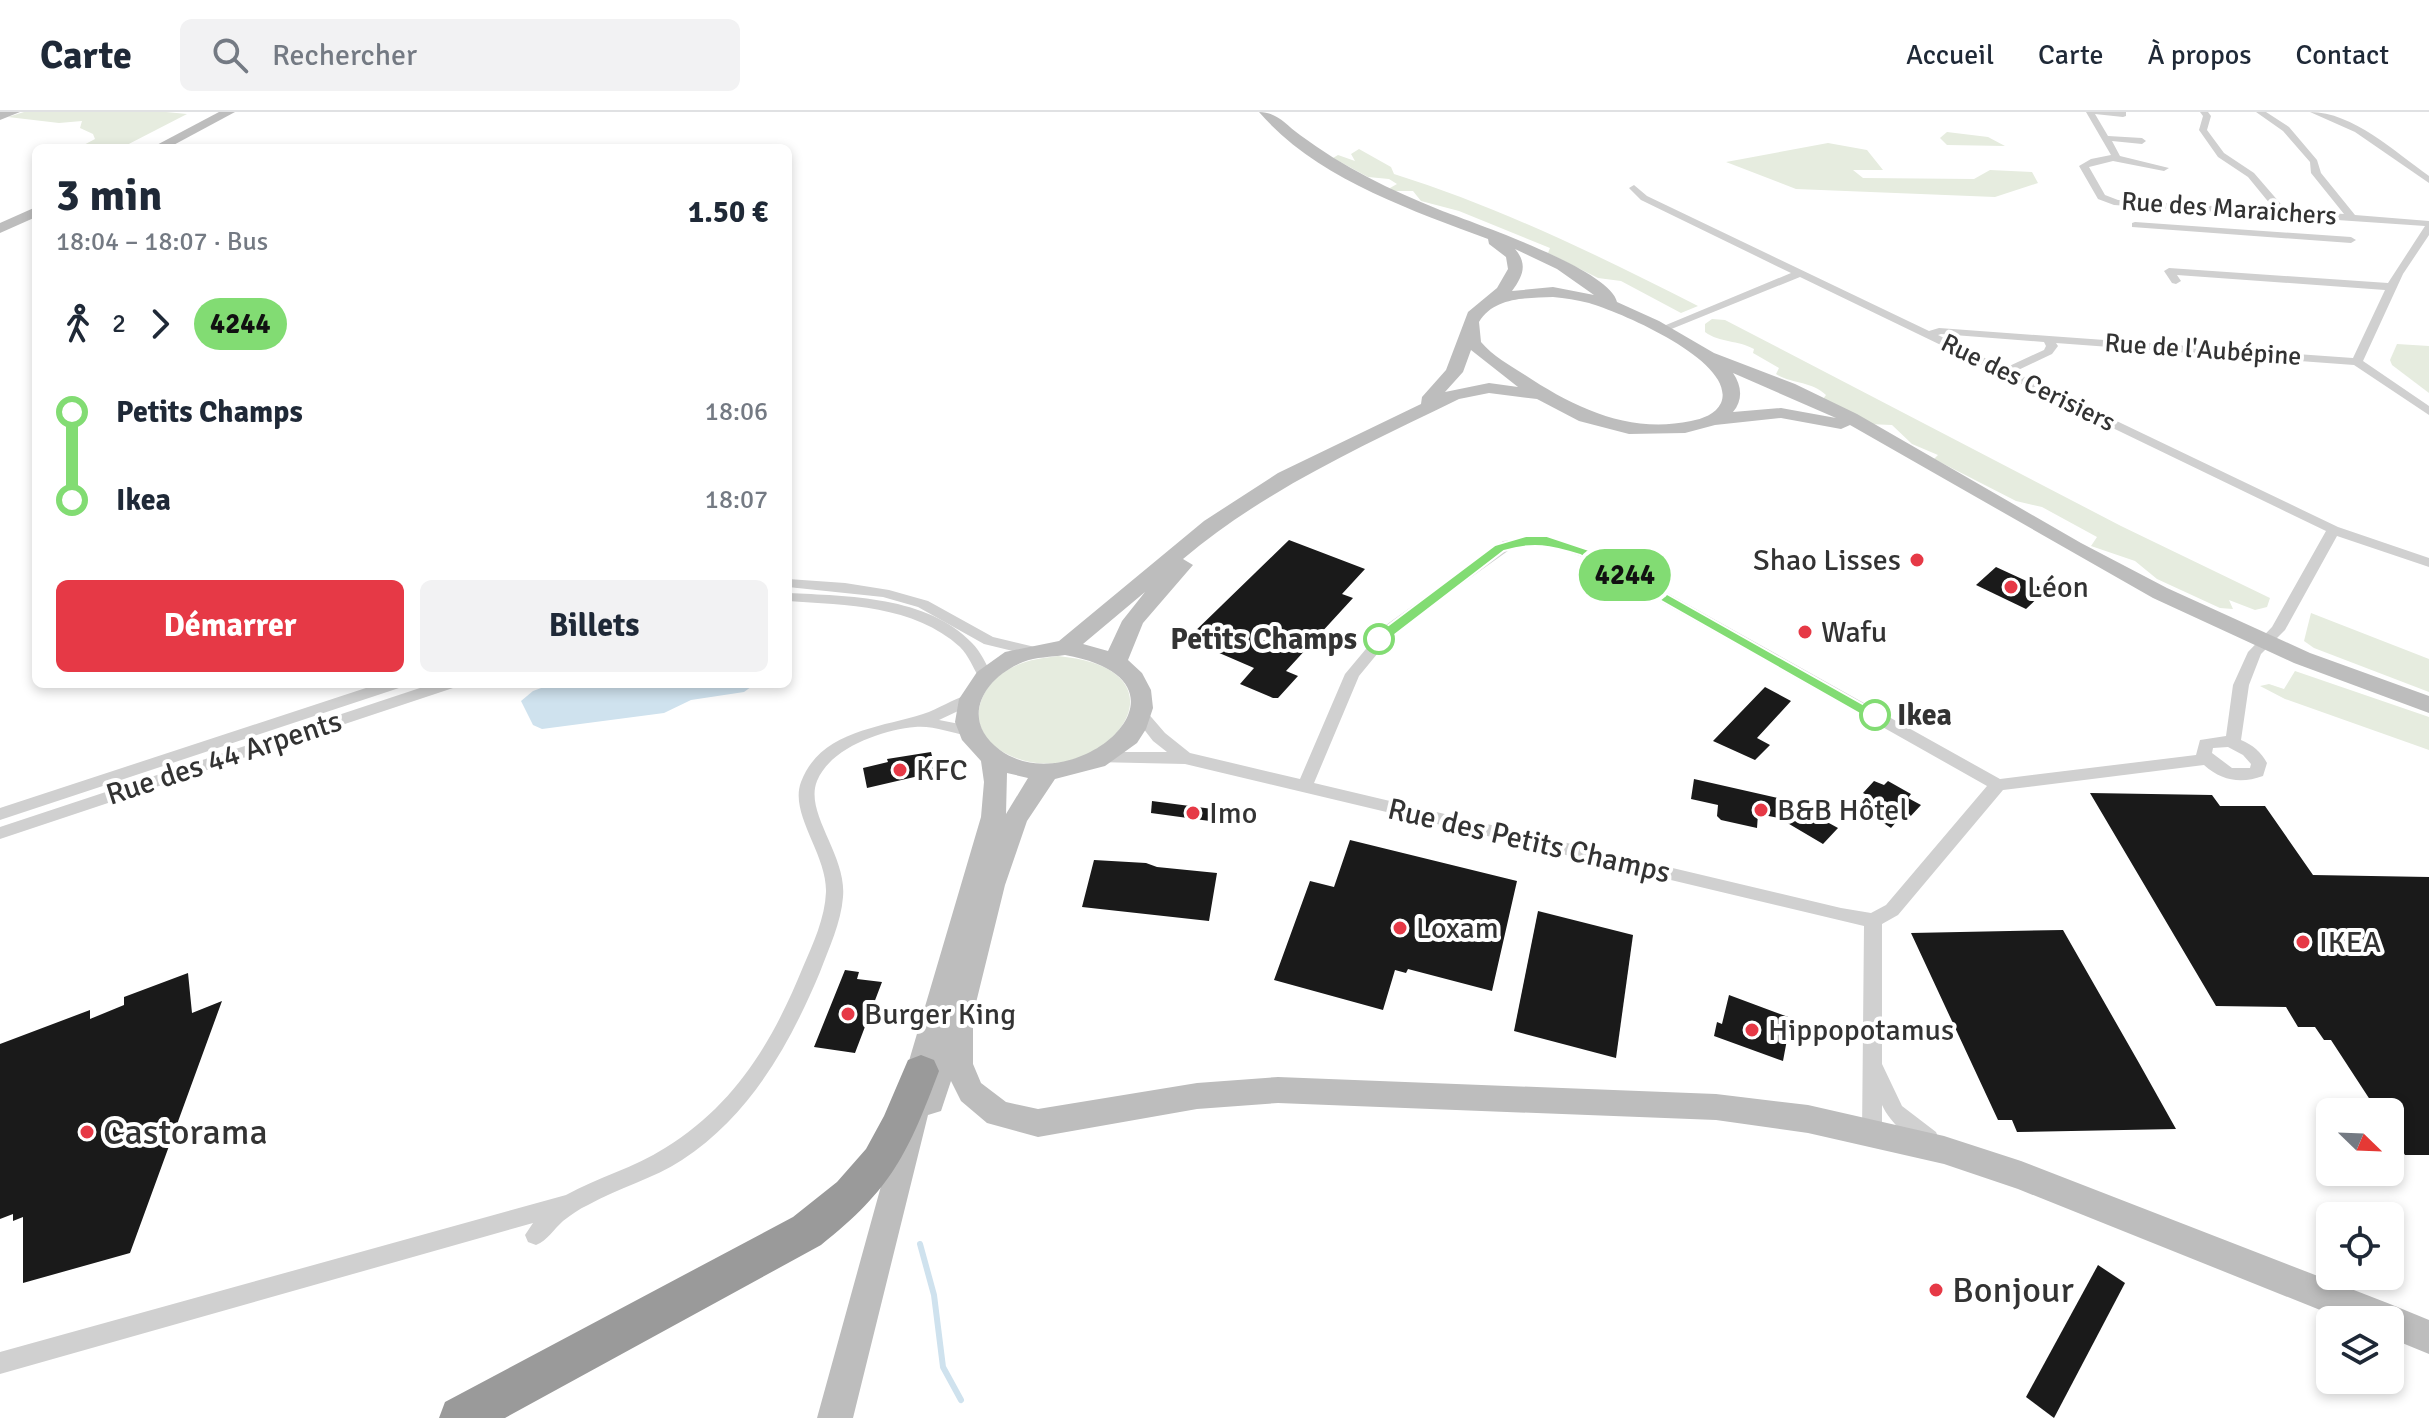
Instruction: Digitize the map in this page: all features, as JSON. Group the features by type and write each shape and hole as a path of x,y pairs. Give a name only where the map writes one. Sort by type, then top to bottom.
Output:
{"highway":[{"path":"461,1418 807,1231 848,1201 867,1181 893,1142 921,1071"}],"main road":[{"path":"0,116 14,112"},
{"path":"166,144 229,112"},
{"path":"1265,112 1304,146 1381,189 1533,252 1575,273 1614,305 1708,357 1807,396 2160,593 2265,642 2429,705"},
{"path":"0,229 32,213"},
{"path":"1412,414 1438,392 1454,372 1472,318 1515,281 1517,266 1509,251 1474,228"},
{"path":"1495,300 1553,292 1585,296 1614,305"},
{"path":"1469,333 1487,358 1594,420 1634,429 1676,429 1709,420 1761,413 1802,415 1841,424 1888,441"},
{"path":"1708,357 1721,369 1732,389 1729,405 1709,420"},
{"path":"1065,648 1211,525 1260,491 1454,395 1478,389 1502,388 1550,397"},
{"path":"1116,662 1123,634 1139,611 1181,567 1222,530 1314,464"},
{"path":"1065,648 1093,652 1116,662 1133,677 1142,695 1141,715 1134,731 1120,746 1101,758 1076,767 1048,771 1018,767 993,757 978,745 969,731 966,716 968,700 985,675 1007,660 1034,651 1065,648"},
{"path":"835,1418 909,1139 921,1071 993,817 996,782 993,757"},
{"path":"850,1418 938,1073 959,1015 1009,832 1031,787 1048,771"},
{"path":"959,1015 958,1064 971,1092 998,1113 1038,1123 1197,1096 1278,1090 1716,1107 1808,1119 1963,1156 2021,1175 2350,1306"},
{"path":"2404,1327 2429,1337"}],"street":[{"name":"Rue des Maraichers","path":"2090,112 2117,158"},
{"path":"2098,112 2123,114"},
{"path":"2204,112 2207,116 2203,130 2221,155 2251,175 2283,213"},
{"path":"2260,112 2286,129 2314,162 2316,173 2352,217"},
{"path":"2314,112 2358,130 2429,180"},
{"path":"2105,138 2142,141"},
{"name":"Rue des Maraichers","path":"2164,168 2117,158 2101,158 2084,166 2101,197 2127,204 2352,217 2429,226"},
{"name":"Rue des Cerisiers","path":"1634,188 1644,198 1798,274 2333,530 2429,563"},
{"path":"2208,209 2229,232"},
{"path":"2135,225 2351,240"},
{"path":"2429,226 2393,287 2357,362 2429,411"},
{"path":"2176,281 2169,271 2393,287"},
{"path":"1660,330 1798,274"},
{"name":"Rue de l'Aubépine","path":"1928,336 1939,331 2357,362"},
{"path":"2005,372 2048,352 2052,346 2048,339"},
{"path":"2233,743 2241,685 2255,652 2278,630 2333,530"},
{"path":"1304,788 1352,674 1383,636 1499,548 1536,540 1567,545 1585,553 1998,785 2207,759"},
{"path":"792,583 884,593 923,604 989,641 1034,651"},
{"path":"792,597 837,599 885,607 917,617 964,643 985,675"},
{"name":"Rue des 44 Arpents","path":"0,814 382,688"},
{"name":"Rue des 44 Arpents","path":"0,833 436,688"},
{"path":"536,1235 556,1214 574,1202 672,1155 730,1107 769,1059 823,941 834,905 831,865 806,804 809,780 830,755 853,740 893,725 917,721 968,700"},
{"name":"Rue des Petits Champs","path":"1141,715 1159,737 1185,758"},
{"path":"917,721 941,723 969,731"},
{"path":"2217,740 2233,743 2259,763 2257,772 2237,775 2220,769 2207,759 2206,744 2217,740"},
{"name":"Rue des Petits Champs","path":"1101,758 1185,758 1841,915 1873,920"},
{"path":"1872,1135 1873,920 1892,910 1998,785"},
{"path":"1872,1058 1883,1090 1895,1112 1920,1135 1963,1156"},
{"path":"0,1363 574,1202"}],"shaded area":[{"path":"24,112 187,114 129,144 86,144 95,139 93,134 80,128 82,121 59,123 8,117"},
{"path":"1947,132 1988,137 2005,146 1947,145 1940,138"},
{"path":"1828,143 1867,150 1883,170 1853,170 1863,178 1974,179 1990,170 2032,172 2038,183 1995,197 1796,189 1726,162"},
{"path":"1359,149 1391,167 1394,174 1549,234 1698,306 1681,313 1621,281 1598,278 1548,253 1550,248 1459,211 1421,201 1413,191 1392,191 1390,188 1397,184 1389,179 1368,177 1333,158 1338,155 1355,161 1351,154"},
{"path":"1712,319 1725,320 2121,526 2270,598 2267,607 2255,610 2229,600 2233,609 2220,608 2157,579 2135,561 2091,546 2097,537 2042,507 2016,501 1934,459 1938,455 1912,444 1892,425 1868,424 1823,399 1826,395 1815,387 1776,374 1779,368 1753,353 1754,349 1711,336 1705,332 1705,324"},
{"path":"2397,344 2429,346 2429,393 2392,365 2390,360"},
{"path":"2311,613 2429,659 2429,692 2314,648 2304,641"},
{"path":"1058,656 1103,667 1125,685 1130,707 1119,730 1097,749 1068,761 1034,763 1000,750 989,741 979,718 984,695 990,685 1011,668 1028,661"},
{"path":"2295,671 2429,717 2429,750 2285,699 2260,686 2269,684 2284,689"}],"water":[{"path":"541,688 750,688 744,692 691,700 664,713 542,729 533,725 521,701"}],"building":[{"path":"1289,540 1365,569 1342,594 1353,598 1286,671 1298,676 1278,698 1273,698 1240,684 1254,668 1187,639"},
{"name":"Léon","path":"1996,567 2046,590 2026,609 1976,585"},
{"name":"B&B Hôtel","path":"1765,687 1791,701 1757,738 1770,745 1755,760 1713,741"},
{"name":"KFC","path":"931,752 936,772 867,788 863,768 888,762 887,759"},
{"name":"B&B Hôtel","path":"1694,779 1787,800 1838,828 1823,844 1779,818 1758,814 1757,828 1721,820 1717,816 1718,805 1691,799"},
{"path":"1874,781 1884,785 1888,781 1911,794 1908,798 1921,805 1908,819 1902,815 1891,828 1861,808 1871,797 1863,793"},
{"name":"IKEA","path":"2090,793 2212,795 2220,806 2265,806 2313,875 2429,877 2429,1155 2404,1153 2404,1098 2369,1098 2331,1040 2324,1040 2315,1027 2298,1027 2286,1007 2216,1006"},
{"name":"Imo","path":"1152,801 1220,810 1217,822 1151,813"},
{"name":"Loxam","path":"1350,840 1517,881 1492,991 1408,969 1406,973 1395,970 1383,1010 1274,980 1310,881 1334,887"},
{"path":"1094,860 1146,863 1157,867 1217,873 1209,921 1082,907"},
{"path":"1538,911 1633,935 1616,1058 1514,1031"},
{"path":"2063,930 2176,1129 2017,1132 2012,1120 1998,1120 1911,933"},
{"name":"Burger King","path":"845,970 859,972 857,979 882,982 855,1053 814,1047"},
{"name":"Castorama","path":"188,973 192,1013 222,1001 130,1253 23,1283 23,1217 13,1221 13,1214 0,1219 0,1044 90,1010 90,1019 124,1005 124,997"},
{"name":"Hippopotamus","path":"1729,995 1791,1018 1783,1061 1714,1036 1717,1022 1722,1024"},
{"path":"2098,1265 2125,1283 2054,1418 2026,1397"}],"waterway":[{"path":"920,1244 934,1295 943,1367 961,1400"}],"bus line":[{"name":"4244","path":"1379,639 1499,548 1526,540 1547,540 1576,548 1875,715"}],"place":[{"name":"Shao Lisses","path":"1917,560"},
{"name":"Léon","path":"2011,587"},
{"name":"Wafu","path":"1805,632"},
{"name":"Petits Champs","path":"1379,639"},
{"name":"Ikea","path":"1875,715"},
{"name":"KFC","path":"900,770"},
{"name":"B&B Hôtel","path":"1761,810"},
{"name":"Imo","path":"1193,813"},
{"name":"Loxam","path":"1400,928"},
{"name":"IKEA","path":"2303,942"},
{"name":"Burger King","path":"848,1014"},
{"name":"Hippopotamus","path":"1752,1030"},
{"name":"Castorama","path":"87,1132"},
{"name":"Bonjour","path":"1936,1290"}]}
